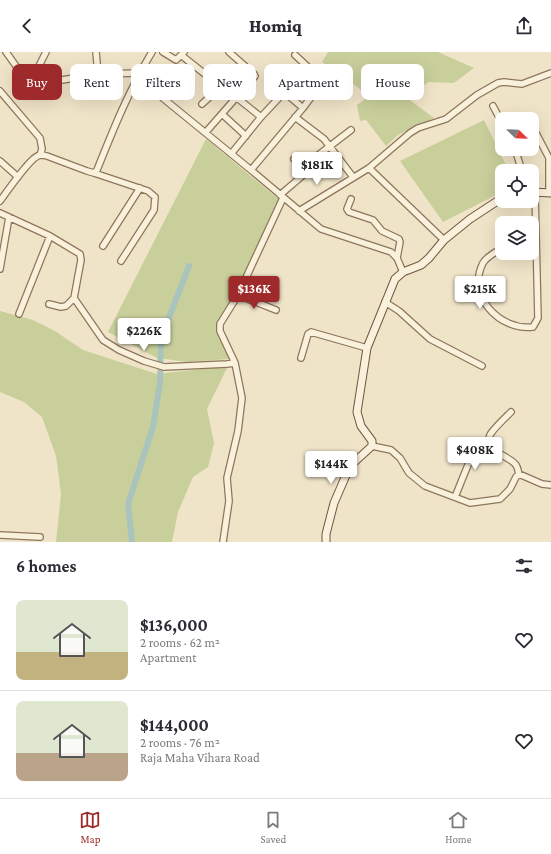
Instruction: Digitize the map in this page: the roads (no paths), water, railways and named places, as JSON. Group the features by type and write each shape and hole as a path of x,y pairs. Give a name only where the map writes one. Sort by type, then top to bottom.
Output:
{"street":[{"path":"6,52 15,64"},
{"path":"40,64 46,52"},
{"path":"96,52 97,64"},
{"path":"145,64 152,52"},
{"path":"163,52 176,60 182,54 203,72"},
{"path":"229,52 243,64"},
{"path":"295,55 304,64"},
{"path":"299,211 369,168 410,132 446,119 477,96 498,83 504,82 522,84 551,73"},
{"path":"94,172 98,170 113,130 131,90"},
{"path":"0,91 40,138 42,149 40,155 34,159 18,177 0,201"},
{"path":"168,100 321,229 391,252 397,258 403,272"},
{"path":"202,104 206,100"},
{"path":"206,132 234,100"},
{"path":"240,100 261,117"},
{"path":"231,154 277,100"},
{"path":"294,100 303,108"},
{"path":"251,170 309,100"},
{"path":"493,106 496,112"},
{"path":"222,114 246,136"},
{"path":"295,117 324,139 353,177"},
{"path":"223,542 229,501 227,478 238,431 242,398 235,362 220,331 220,324 238,295 281,196 306,168 330,146 351,130"},
{"path":"539,139 549,158 550,193 539,192"},
{"path":"40,155 47,156 87,171 148,190 155,197 154,210 121,261"},
{"path":"294,159 318,177 341,161"},
{"path":"0,161 18,177"},
{"path":"369,168 444,240"},
{"path":"103,246 140,188"},
{"path":"351,199 347,209 349,212 373,220 382,231 399,239 400,242 397,258"},
{"path":"372,446 372,441 360,426 357,412 367,348 395,279 403,272 421,265 444,240 470,219 495,203"},
{"path":"0,213 50,236 80,254 81,260 74,298 66,306 61,307 49,304"},
{"path":"0,269 10,217"},
{"path":"19,314 50,236"},
{"path":"495,253 484,262 478,277 478,287 481,297 495,316 505,322 528,327 533,327 538,318 535,260"},
{"path":"238,295 276,310"},
{"path":"74,298 103,340 119,350 144,361 164,367 226,364 235,362"},
{"path":"385,302 399,311 430,338 482,366"},
{"path":"301,358 308,334 311,332 367,348"},
{"path":"511,412 490,435 489,442 490,445 517,466 519,474"},
{"path":"455,497 472,456 470,442"},
{"path":"372,446 391,450 400,458 409,473 425,486 470,503 500,499 510,489 519,474"},
{"path":"326,542 326,534 334,503 350,466 372,446"},
{"path":"519,474 542,484 551,485"},
{"path":"0,535 40,537"}],"waterway":[{"path":"132,542 128,504 153,427 160,383 161,338 189,266"}]}
